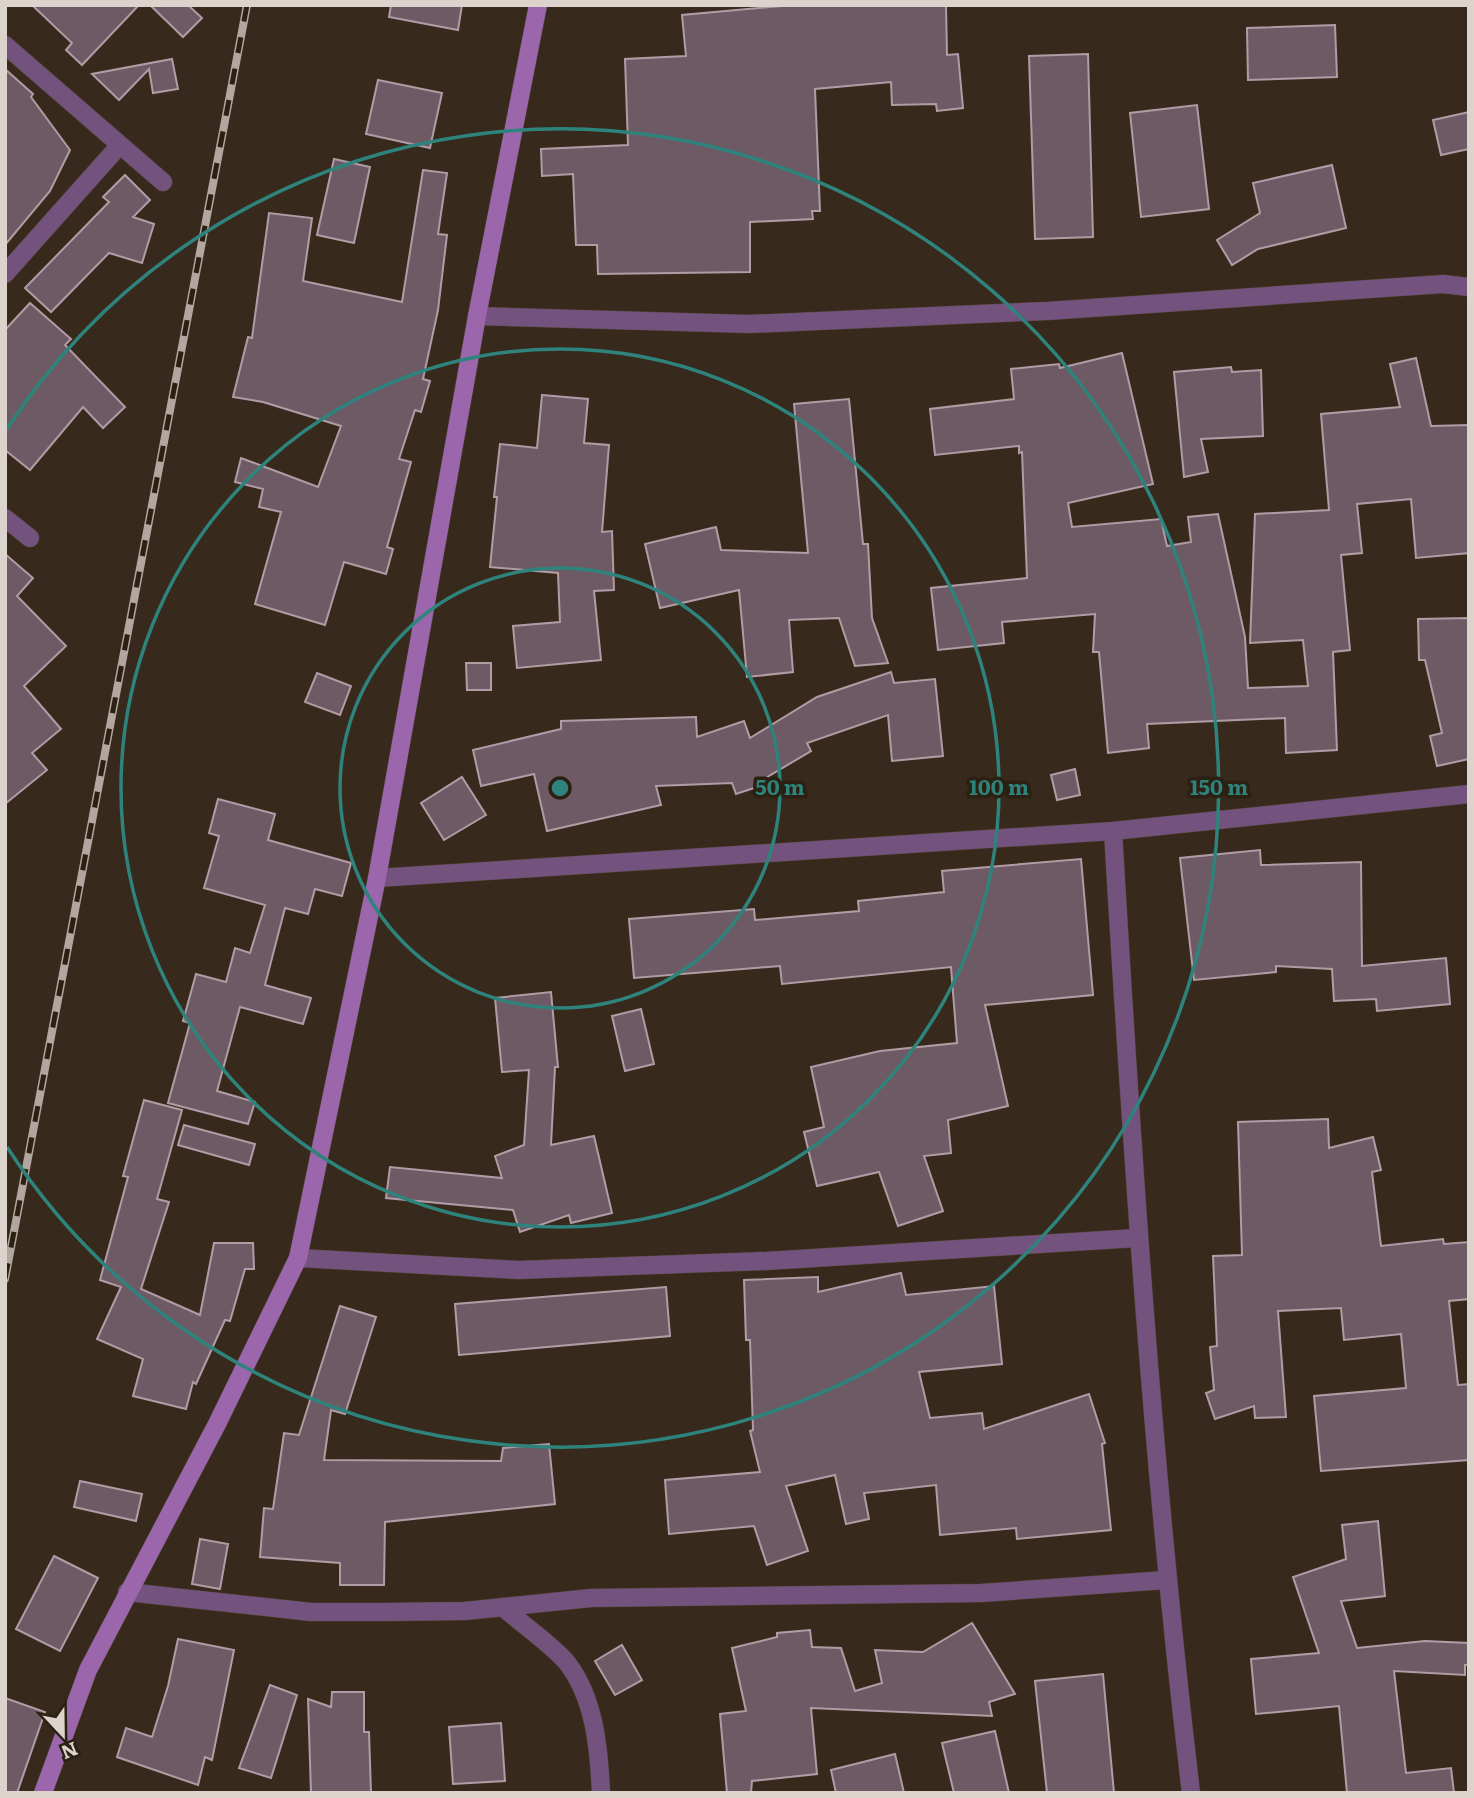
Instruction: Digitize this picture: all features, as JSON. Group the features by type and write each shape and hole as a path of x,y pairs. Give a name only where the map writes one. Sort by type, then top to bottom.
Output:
{"street":[{"path":"43,1793 88,1670 217,1424 298,1258 377,878 477,316 538,5"},
{"path":"5,45 163,182"},
{"path":"5,274 119,146"},
{"path":"477,316 748,324 1047,311 1443,284 1469,287"},
{"path":"5,518 30,538"},
{"path":"377,878 1113,831 1469,794"},
{"path":"1113,831 1137,1238 1166,1580 1191,1793"},
{"path":"298,1258 518,1270 766,1261 1137,1238"},
{"path":"127,1592 311,1612 465,1611 591,1598 981,1593 1166,1580"},
{"path":"503,1607 567,1663 583,1692 600,1749 601,1793"}],"building":[{"path":"32,5 139,5 82,65 66,50 72,43"},
{"path":"150,5 188,5 202,18 183,37"},
{"path":"391,5 462,5 458,30 389,17"},
{"path":"793,5 946,5 947,55 958,54 963,108 937,111 936,104 892,105 891,82 815,89 820,211 812,211 813,219 750,222 750,272 598,274 597,245 576,245 573,174 542,176 541,149 628,145 625,59 686,56 682,15"},
{"path":"1335,25 1337,77 1248,80 1247,28"},
{"path":"1088,54 1093,237 1035,239 1029,56"},
{"path":"172,59 178,89 153,93 149,69 119,100 92,74"},
{"path":"5,69 33,94 31,97 70,150 50,191 5,245"},
{"path":"378,80 442,93 430,148 366,134"},
{"path":"1197,105 1209,209 1141,217 1130,113"},
{"path":"1469,112 1469,149 1441,155 1433,120"},
{"path":"334,159 370,167 354,243 317,235"},
{"path":"1332,165 1346,228 1258,249 1232,265 1217,240 1260,213 1253,183"},
{"path":"423,170 447,173 438,234 447,235 438,310 423,379 430,381 421,412 415,410 399,459 411,462 387,547 393,549 386,574 344,562 325,625 255,604 281,512 259,507 263,489 235,482 241,458 318,487 341,426 263,402 233,397 248,337 252,338 269,213 312,218 303,281 402,302"},
{"path":"125,175 150,200 133,217 154,224 142,263 109,253 51,312 25,288 109,202 103,197"},
{"path":"30,303 71,339 65,345 125,407 103,428 83,407 30,470 5,450 5,330"},
{"path":"1122,353 1153,484 1068,503 1072,527 1161,519 1167,546 1191,542 1188,517 1218,514 1245,637 1248,688 1308,686 1303,640 1250,643 1255,514 1329,510 1321,414 1400,407 1390,364 1416,358 1431,426 1469,425 1469,553 1416,558 1411,499 1357,504 1362,553 1341,555 1350,650 1333,652 1337,750 1286,753 1285,718 1147,724 1149,748 1108,753 1099,652 1093,652 1095,614 1002,622 1004,643 938,650 931,588 1027,578 1022,452 1019,453 1019,446 935,455 930,409 1014,399 1011,369 1059,364 1060,368"},
{"path":"1231,367 1232,372 1261,370 1263,436 1201,439 1208,472 1184,477 1174,372"},
{"path":"542,395 588,399 584,443 609,445 602,532 612,531 614,590 594,591 601,660 517,668 513,626 560,622 558,573 490,567 500,444 537,448"},
{"path":"849,399 863,544 868,544 872,618 888,663 855,666 839,618 789,620 793,672 747,677 739,590 660,608 645,544 716,527 721,550 808,553 794,404"},
{"path":"5,554 33,578 17,596 66,646 24,686 61,729 32,753 47,770 5,804"},
{"path":"1469,618 1469,759 1437,766 1430,736 1442,733 1425,660 1419,660 1418,619"},
{"path":"466,663 491,663 491,690 467,690"},
{"path":"891,672 894,683 935,679 943,756 892,761 888,715 807,743 811,751 764,779 766,784 736,794 732,783 656,786 661,805 547,831 534,774 481,786 473,750 561,729 561,721 696,717 697,737 744,721 750,738 817,697"},
{"path":"317,673 351,686 340,715 305,702"},
{"path":"1075,769 1080,795 1057,800 1051,775"},
{"path":"462,777 486,815 444,840 421,803"},
{"path":"218,799 275,814 268,840 351,863 342,896 315,889 308,914 285,908 265,985 311,998 303,1024 240,1007 217,1091 255,1102 248,1124 168,1103 190,1023 183,1021 196,974 226,982 235,948 250,953 265,905 204,888 219,836 209,833"},
{"path":"1260,850 1261,865 1361,862 1362,966 1446,958 1450,1004 1377,1011 1376,999 1334,1001 1332,969 1276,966 1276,972 1194,980 1180,858"},
{"path":"1081,859 1093,995 985,1005 1008,1106 948,1120 951,1153 924,1156 943,1211 898,1226 879,1172 817,1186 804,1132 824,1127 811,1067 880,1051 957,1043 951,967 782,984 780,966 634,978 629,919 754,909 755,920 859,911 858,901 944,892 942,871"},
{"path":"551,992 558,1067 555,1067 551,1145 594,1136 612,1213 571,1223 569,1215 520,1232 513,1210 386,1198 390,1167 502,1178 495,1156 524,1145 529,1070 502,1072 495,998"},
{"path":"641,1009 654,1064 625,1071 612,1016"},
{"path":"144,1100 182,1110 157,1199 169,1202 141,1289 200,1315 214,1243 253,1243 254,1269 245,1269 230,1321 225,1320 196,1384 193,1382 186,1409 133,1396 143,1359 97,1339 121,1287 100,1280 128,1177 123,1176"},
{"path":"1328,1119 1329,1148 1373,1137 1381,1170 1372,1172 1381,1246 1443,1239 1444,1244 1469,1242 1469,1299 1449,1301 1458,1385 1469,1384 1469,1460 1321,1471 1314,1396 1406,1388 1401,1334 1344,1340 1341,1308 1278,1311 1286,1417 1255,1418 1254,1406 1215,1419 1206,1393 1214,1390 1210,1347 1217,1346 1213,1256 1242,1255 1238,1122"},
{"path":"184,1125 255,1144 249,1165 178,1145"},
{"path":"901,1273 906,1295 994,1286 1002,1364 919,1372 930,1418 982,1413 984,1429 1089,1394 1105,1443 1102,1444 1111,1530 1017,1539 1016,1528 940,1535 936,1485 864,1493 869,1519 846,1524 835,1475 786,1486 808,1551 767,1565 754,1526 669,1534 665,1480 760,1472 750,1431 753,1430 750,1340 746,1340 744,1280 818,1277 818,1292"},
{"path":"666,1287 670,1336 459,1355 455,1304"},
{"path":"340,1306 376,1317 345,1414 331,1410 324,1460 501,1461 503,1448 549,1444 555,1504 385,1522 384,1585 340,1585 340,1563 260,1557 264,1508 273,1509 284,1433 299,1435"},
{"path":"80,1481 142,1494 136,1521 74,1507"},
{"path":"1378,1521 1385,1596 1341,1601 1357,1648 1425,1641 1469,1643 1469,1665 1465,1665 1465,1675 1394,1671 1406,1773 1451,1768 1454,1793 1347,1793 1339,1706 1256,1714 1251,1659 1319,1653 1293,1577 1346,1559 1342,1525"},
{"path":"200,1539 228,1544 220,1589 192,1584"},
{"path":"54,1556 98,1578 60,1651 16,1629"},
{"path":"972,1623 1015,1694 989,1702 992,1716 811,1708 817,1774 752,1781 751,1793 727,1793 720,1714 746,1711 732,1648 777,1637 777,1633 810,1630 812,1647 841,1648 855,1691 882,1683 875,1650 923,1652"},
{"path":"178,1639 234,1650 212,1760 205,1757 198,1785 117,1757 126,1728 152,1737 168,1686"},
{"path":"622,1645 642,1680 615,1695 595,1661"},
{"path":"1103,1674 1114,1793 1047,1793 1035,1681"},
{"path":"270,1685 297,1695 271,1778 239,1768"},
{"path":"332,1692 364,1692 364,1732 369,1732 371,1793 311,1793 308,1699 331,1707"},
{"path":"5,1698 45,1712 17,1793 5,1793"},
{"path":"501,1723 505,1781 453,1784 449,1727"},
{"path":"995,1731 1009,1793 954,1793 942,1743"},
{"path":"895,1754 904,1793 836,1793 831,1770"}],"railway":[{"path":"5,1279 247,5"}]}
